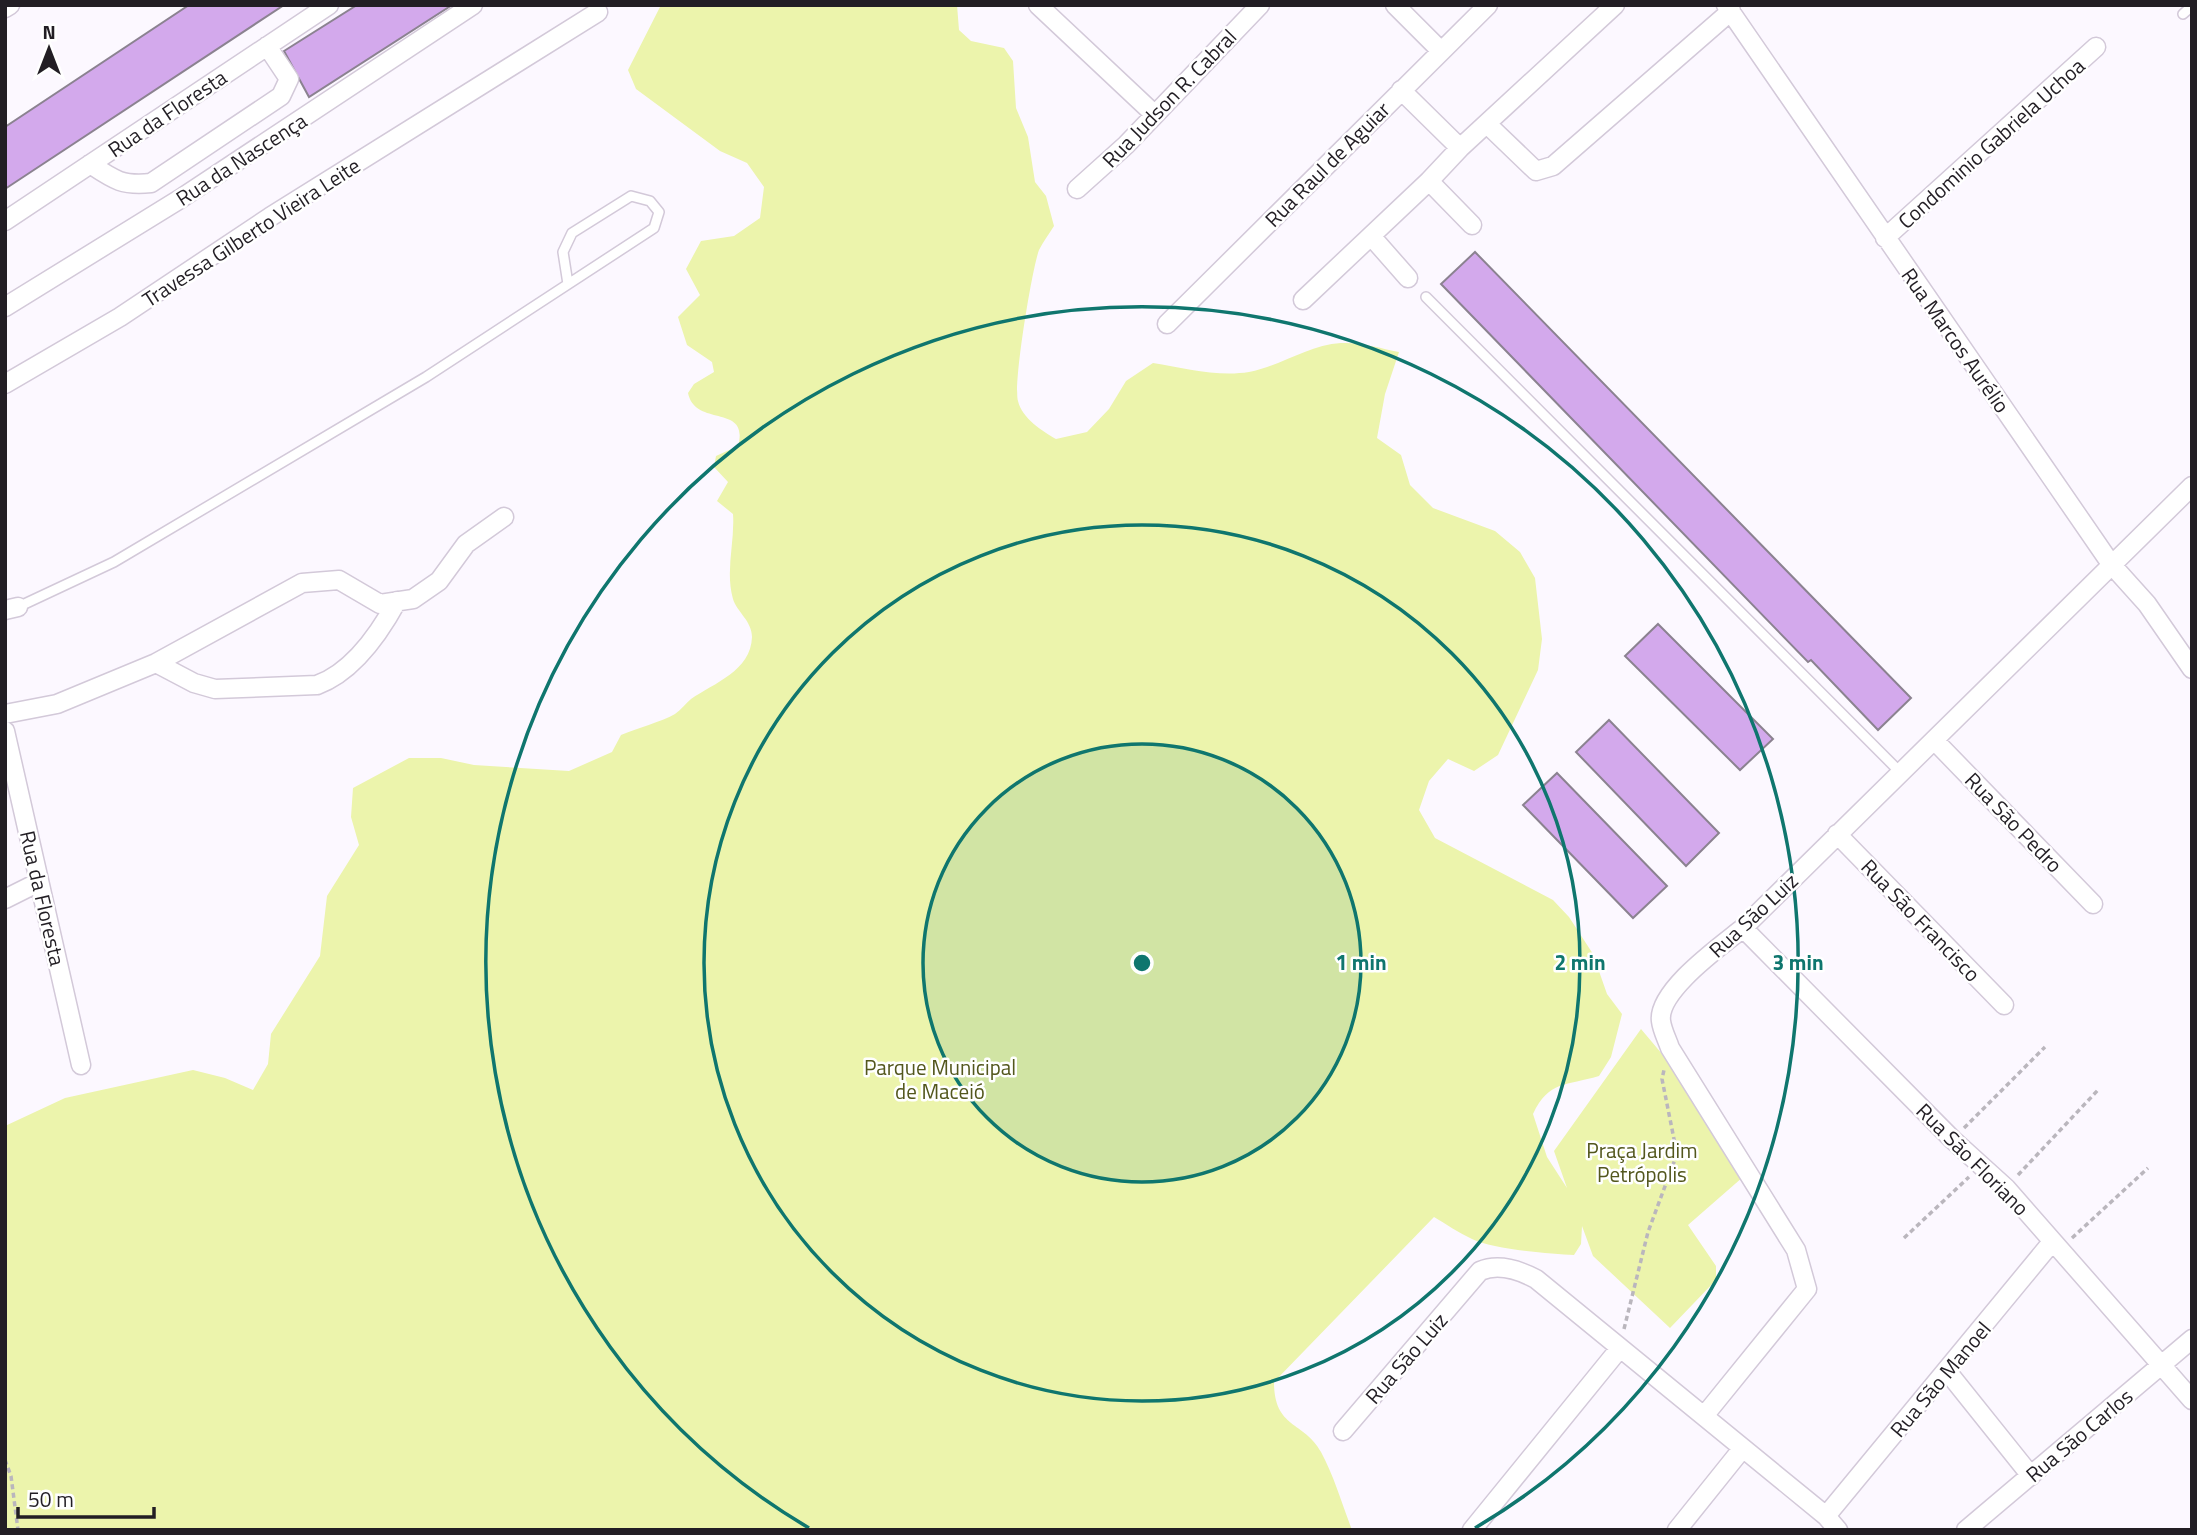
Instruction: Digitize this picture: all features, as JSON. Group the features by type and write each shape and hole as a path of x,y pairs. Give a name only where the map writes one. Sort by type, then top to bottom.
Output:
{"street":[{"path":"5,8 10,5"},
{"name":"Rua da Floresta","path":"5,221 329,5"},
{"name":"Rua da Nascença","path":"5,307 180,199 472,5"},
{"path":"1038,5 1154,114"},
{"path":"1395,5 1441,51"},
{"name":"Rua Raul de Aguiar","path":"1167,324 1488,5"},
{"path":"1303,300 1429,181 1460,148 1615,5"},
{"name":"Rua Judson R. Cabral","path":"1077,190 1154,114 1252,7"},
{"path":"1487,124 1536,171 1553,166 1728,8"},
{"name":"Rua Marcos Aurélio","path":"1728,8 2111,564 2147,604 2192,668"},
{"name":"Travessa Gilberto Vieira Leite","path":"5,384 120,317 270,217 598,12"},
{"path":"90,164 116,182 128,185 151,183 281,96 289,79 267,46"},
{"name":"Condominio Gabriela Uchoa","path":"1885,238 2096,47"},
{"path":"1401,90 1460,148"},
{"path":"1429,181 1472,225"},
{"path":"1371,236 1408,278"},
{"name":"Rua São Luiz","path":"1704,1416 1807,1289 1796,1250 1670,1048 1661,1019 1673,990 1742,928 2192,486"},
{"path":"5,714 57,704 156,663 302,583 338,580 380,604 413,599 439,581 466,544 504,517"},
{"path":"156,663 194,683 215,689 317,685 332,680 345,669 380,631 397,601"},
{"name":"Rua da Floresta","path":"5,731 10,776 39,882 81,1065"},
{"name":"Rua São Pedro","path":"1934,740 2094,904"},
{"name":"Rua São Francisco","path":"1838,834 2004,1005"},
{"path":"5,900 39,882"},
{"name":"Rua São Floriano","path":"1742,928 1953,1140 2006,1188 2192,1400"},
{"name":"Rua São Manoel","path":"1832,1523 1947,1371 2056,1245"},
{"name":"Rua São Luiz","path":"1343,1431 1480,1271 1489,1267 1520,1270 1536,1279 1832,1523"},
{"name":"Rua São Carlos","path":"1966,1530 2192,1339"},
{"path":"1472,1530 1620,1348"},
{"path":"1947,1371 2031,1476"},
{"path":"1677,1530 1742,1449"}],"lane":[{"path":"2183,14 2192,6"},
{"path":"12,609 114,562 426,377 654,228 659,212 650,201 631,195 572,233 563,252 568,284"},
{"path":"1426,298 1901,773"}],"path":[{"path":"1953,1140 2045,1047"},
{"path":"1620,1348 1648,1232 1677,1154 1662,1079 1670,1048"},
{"path":"2006,1188 2098,1090"},
{"path":"1904,1238 1981,1167"},
{"path":"2056,1245 2148,1168"},
{"path":"5,1460 11,1476 18,1530"}],"green space":[{"name":"Parque Municipal de Maceió","path":"661,5 957,5 959,30 971,41 1004,48 1013,61 1016,108 1028,137 1035,182 1046,196 1054,226 1039,250 1036,261 1021,351 1018,401 1028,418 1056,439 1087,432 1109,409 1126,381 1153,363 1201,371 1237,373 1261,369 1306,351 1341,343 1355,343 1399,352 1385,394 1377,438 1401,455 1410,485 1433,508 1495,531 1520,552 1535,578 1542,639 1538,670 1498,755 1474,771 1448,759 1429,781 1419,810 1435,838 1553,900 1569,917 1593,954 1607,994 1622,1014 1611,1057 1599,1076 1568,1083 1552,1090 1545,1095 1533,1114 1547,1157 1567,1188 1554,1151 1641,1029 1673,1067 1743,1177 1688,1225 1716,1266 1716,1280 1670,1328 1593,1256 1582,1226 1581,1244 1574,1255 1481,1243 1434,1217 1274,1382 1275,1397 1284,1417 1314,1442 1321,1452 1352,1530 5,1530 5,1126 65,1098 193,1070 225,1078 253,1090 268,1064 271,1034 320,956 327,896 359,845 351,817 353,788 409,758 441,758 474,765 569,771 612,752 621,735 675,714 691,699 730,675 745,659 750,649 751,631 735,604 731,588 733,514 717,501 728,482 714,467 716,456 738,446 740,433 736,424 700,410 693,404 688,393 694,384 714,372 712,362 687,345 678,317 700,295 686,269 701,241 734,236 760,218 764,187 747,163 720,151 636,89 628,70"}],"building":[{"path":"189,5 284,5 5,189 5,127"},
{"path":"357,5 452,5 309,97 284,51"},
{"path":"1475,252 1911,698 1878,730 1811,660 1808,662 1441,284"},
{"path":"1658,624 1773,739 1740,770 1625,656"},
{"path":"1609,720 1719,833 1686,866 1576,752"},
{"path":"1557,773 1667,886 1633,918 1523,805"}],"park label":[{"name":"Praça Jardim Petrópolis","path":"1642,1162"}]}
